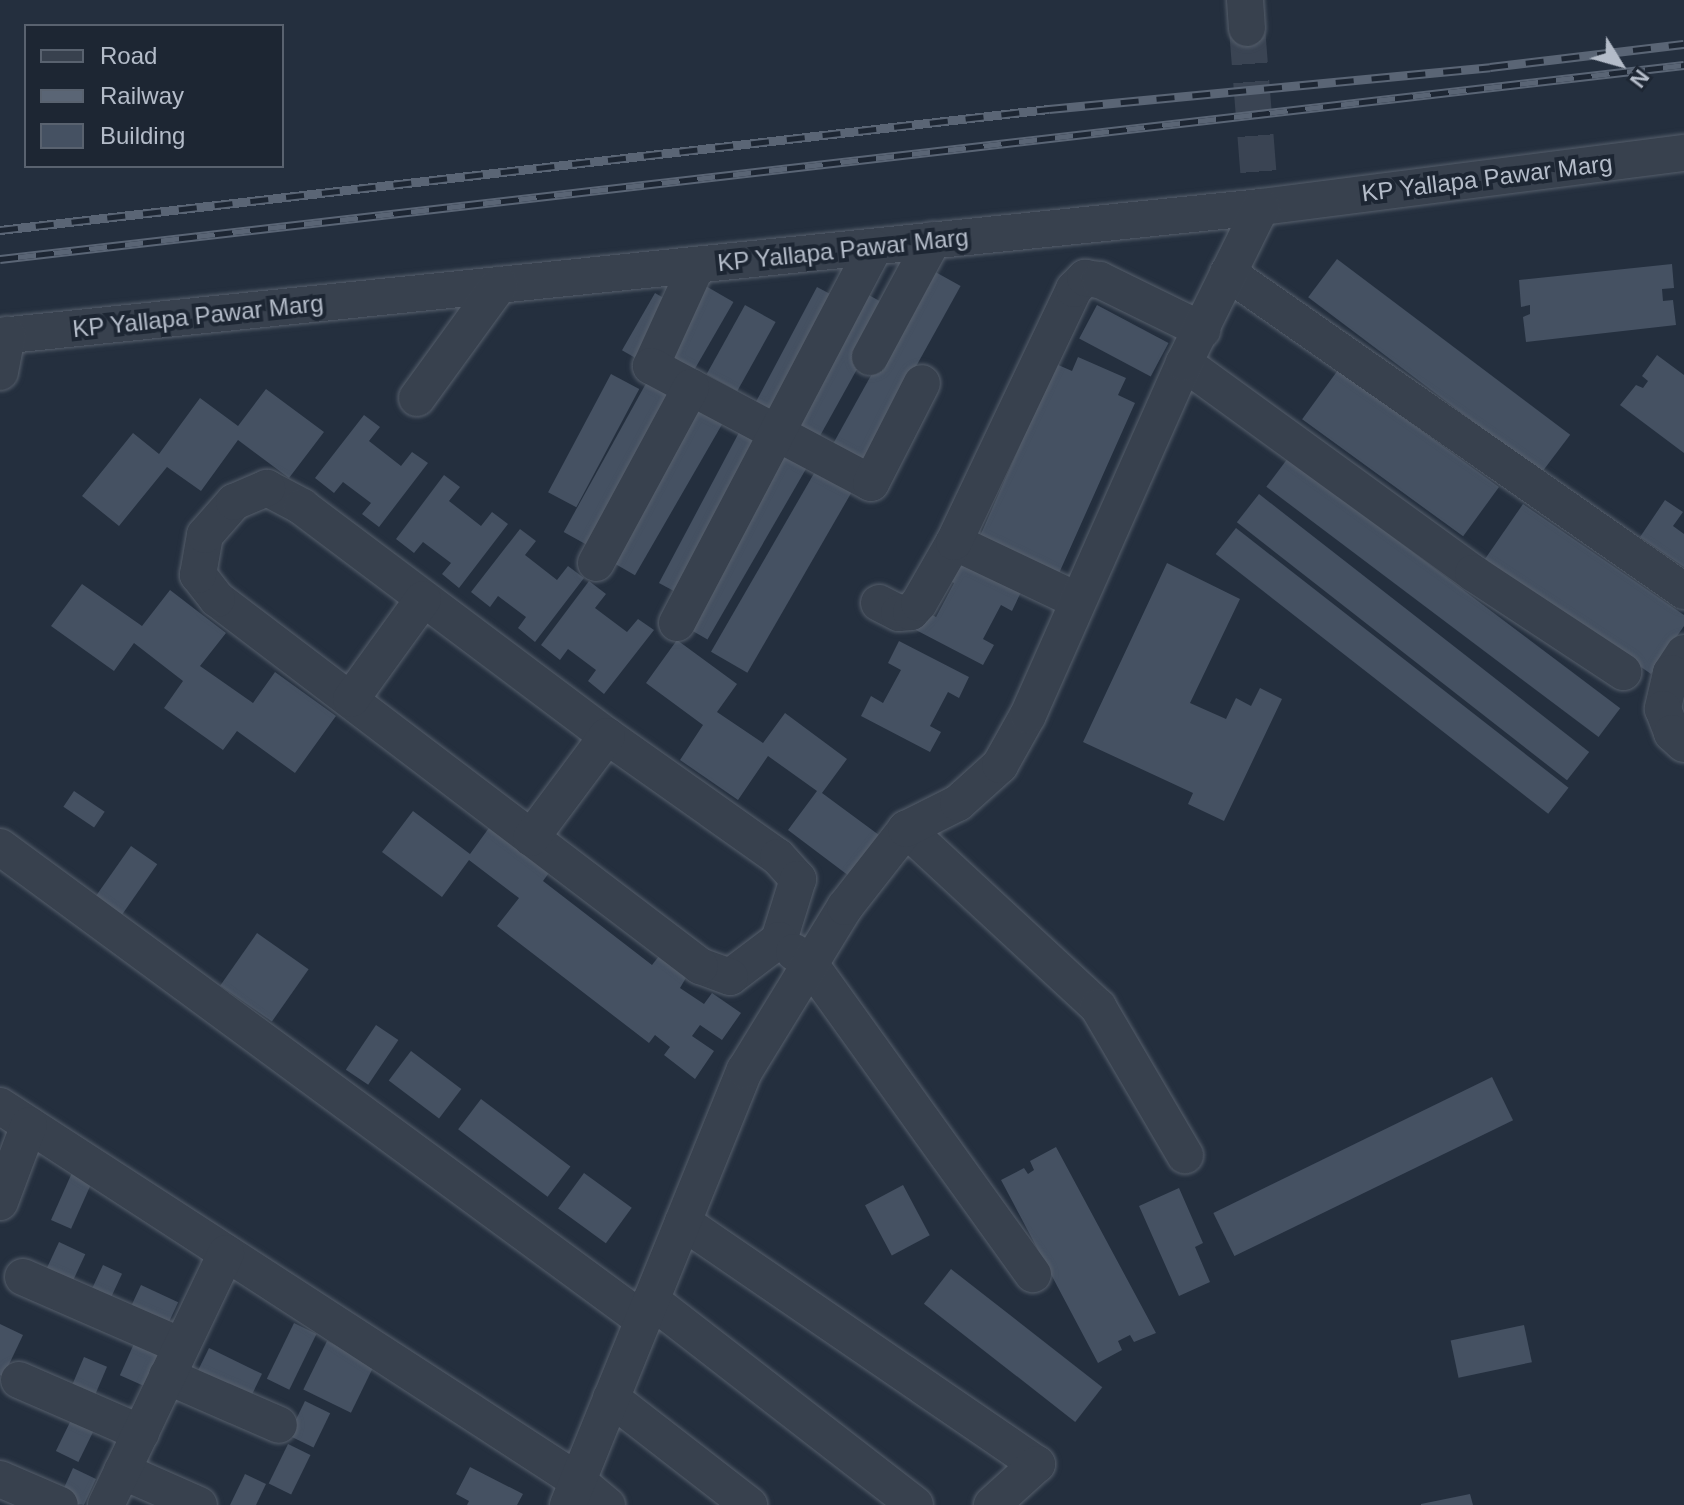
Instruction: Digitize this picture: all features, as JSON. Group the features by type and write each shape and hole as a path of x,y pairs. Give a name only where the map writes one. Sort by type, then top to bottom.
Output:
{"street":[{"name":"KP Yallapa Pawar Marg","path":"4,336 1261,207 1684,153"},
{"path":"573,1493 745,1070 845,907 906,829 958,803 1000,765 1028,715 1184,363 1261,207"},
{"path":"870,357 933,240"},
{"path":"677,623 874,247"},
{"path":"697,265 651,366 871,483 922,383"},
{"path":"1228,273 1684,591"},
{"path":"879,603 899,613 911,612 954,542 1074,289 1085,278 1100,280 1202,330"},
{"path":"417,398 499,285"},
{"path":"0,372 4,336"},
{"path":"1184,363 1473,573 1623,672"},
{"path":"596,563 691,387"},
{"path":"267,488 302,507 423,599 607,736 778,857 798,879 779,940 730,977 700,966 217,599 198,575 205,535 234,502 267,488"},
{"path":"954,542 1078,601"},
{"path":"351,699 423,599"},
{"path":"1684,653 1671,673 1663,709 1672,733 1684,744"},
{"path":"531,838 607,736"},
{"path":"906,829 1098,1007 1185,1155"},
{"path":"0,847 915,1505"},
{"path":"779,940 810,964 1033,1274"},
{"path":"0,1202 15,1116 226,1253 573,1493 607,1505"},
{"path":"683,1222 1037,1464 992,1505"},
{"path":"106,1505 226,1253"},
{"path":"23,1277 174,1361 279,1425"},
{"path":"19,1380 141,1433"},
{"path":"611,1398 749,1505"},
{"path":"122,1471 199,1505"},
{"path":"0,1479 60,1505"}],"building":[{"path":"1337,259 1570,435 1541,473 1308,297"},
{"path":"1672,264 1674,288 1662,289 1663,301 1673,300 1676,325 1526,342 1523,317 1530,314 1530,305 1521,307 1519,280"},
{"path":"930,269 961,286 858,471 828,454"},
{"path":"704,285 733,302 692,373 663,356"},
{"path":"817,287 843,301 779,423 752,409"},
{"path":"858,289 891,307 815,446 781,427"},
{"path":"655,293 676,305 643,362 622,350"},
{"path":"745,305 776,322 737,391 707,374"},
{"path":"1097,305 1169,343 1151,377 1079,339"},
{"path":"1657,355 1684,375 1684,453 1620,405 1636,385 1643,388 1648,381 1642,376"},
{"path":"1078,357 1126,378 1118,395 1135,403 1056,580 976,545 1056,364 1072,371"},
{"path":"1338,370 1499,487 1463,536 1302,419"},
{"path":"611,374 639,389 576,507 548,492"},
{"path":"649,378 678,394 593,548 564,532"},
{"path":"266,389 324,432 289,478 238,440 201,491 167,467 119,526 82,496 133,433 159,454 200,398 238,426"},
{"path":"698,398 727,415 635,575 606,558"},
{"path":"364,415 380,427 369,441 401,466 412,452 428,463 379,527 362,514 371,503 343,482 334,493 315,478"},
{"path":"743,425 769,439 685,597 659,583"},
{"path":"784,447 810,462 707,640 682,625"},
{"path":"1288,458 1620,708 1599,737 1266,487"},
{"path":"820,463 856,484 747,673 711,652"},
{"path":"444,475 460,487 449,501 481,526 492,512 508,524 459,588 442,574 451,563 423,542 414,553 396,539"},
{"path":"1259,494 1589,752 1567,780 1237,522"},
{"path":"1665,500 1683,512 1673,526 1684,534 1684,567 1640,537"},
{"path":"1523,504 1684,615 1684,626 1651,674 1485,559"},
{"path":"1236,528 1569,788 1548,814 1216,554"},
{"path":"520,529 536,541 525,555 557,580 568,566 584,578 535,642 518,628 526,617 498,596 490,607 471,592"},
{"path":"952,555 1022,590 1012,611 1001,605 983,639 994,645 983,665 914,629 923,610 936,617 954,583 941,576"},
{"path":"1167,563 1240,599 1190,703 1226,719 1236,698 1251,706 1260,688 1282,699 1224,821 1188,804 1193,793 1083,742"},
{"path":"589,581 606,594 595,608 627,632 638,619 654,630 604,694 588,681 596,670 568,649 560,660 541,645"},
{"path":"82,584 142,626 170,590 226,633 200,666 253,703 275,672 336,716 295,773 237,731 223,750 164,708 183,681 134,643 114,671 51,626"},
{"path":"677,640 737,684 717,712 763,743 785,713 847,759 822,793 883,838 853,879 788,830 817,791 768,756 738,800 680,760 703,725 646,683"},
{"path":"899,641 969,677 959,698 948,692 930,726 941,732 930,752 861,716 871,696 883,703 901,670 888,663"},
{"path":"74,791 105,812 94,827 63,807"},
{"path":"413,811 470,854 494,821 554,866 543,881 652,965 659,956 687,976 680,988 704,1004 712,993 741,1013 722,1040 700,1025 692,1036 714,1051 695,1079 664,1055 670,1047 655,1035 649,1043 497,926 519,898 469,860 442,897 382,852"},
{"path":"131,846 157,864 121,916 95,898"},
{"path":"257,933 309,969 272,1022 220,985"},
{"path":"376,1025 398,1040 368,1085 346,1070"},
{"path":"411,1051 461,1089 439,1118 389,1081"},
{"path":"1492,1077 1513,1120 1234,1256 1213,1213"},
{"path":"481,1099 570,1166 548,1197 458,1129"},
{"path":"1056,1147 1156,1333 1134,1342 1130,1335 1118,1341 1122,1350 1098,1363 1001,1180 1024,1168 1028,1174 1034,1170 1030,1161"},
{"path":"75,1166 95,1175 71,1229 51,1220"},
{"path":"584,1173 632,1208 606,1243 558,1209"},
{"path":"903,1185 930,1235 892,1256 865,1205"},
{"path":"1179,1188 1203,1243 1195,1247 1210,1282 1179,1296 1139,1206"},
{"path":"59,1242 85,1254 71,1285 45,1273"},
{"path":"103,1265 122,1274 106,1308 87,1299"},
{"path":"951,1269 1102,1387 1075,1422 924,1304"},
{"path":"141,1285 178,1302 166,1329 129,1311"},
{"path":"294,1323 316,1334 289,1390 267,1379"},
{"path":"0,1324 23,1335 3,1377 0,1375"},
{"path":"1524,1325 1532,1362 1459,1378 1451,1341"},
{"path":"137,1337 162,1348 145,1386 120,1375"},
{"path":"327,1341 375,1364 351,1413 303,1390"},
{"path":"209,1348 262,1374 251,1397 198,1371"},
{"path":"84,1357 107,1367 91,1405 68,1396"},
{"path":"305,1401 330,1413 314,1447 288,1435"},
{"path":"73,1416 95,1427 78,1462 56,1451"},
{"path":"288,1444 310,1455 291,1495 269,1484"},
{"path":"470,1467 523,1494 517,1505 467,1505 469,1501 456,1494"},
{"path":"73,1468 96,1479 84,1505 58,1501"},
{"path":"245,1474 266,1484 256,1505 230,1505"},
{"path":"1470,1494 1473,1505 1421,1505 1421,1504"}],"tunnel":[{"path":"1247,28 1261,207"}],"railway":[{"path":"0,230 1049,109 1490,67 1684,44"},
{"path":"0,259 1684,65"}]}
